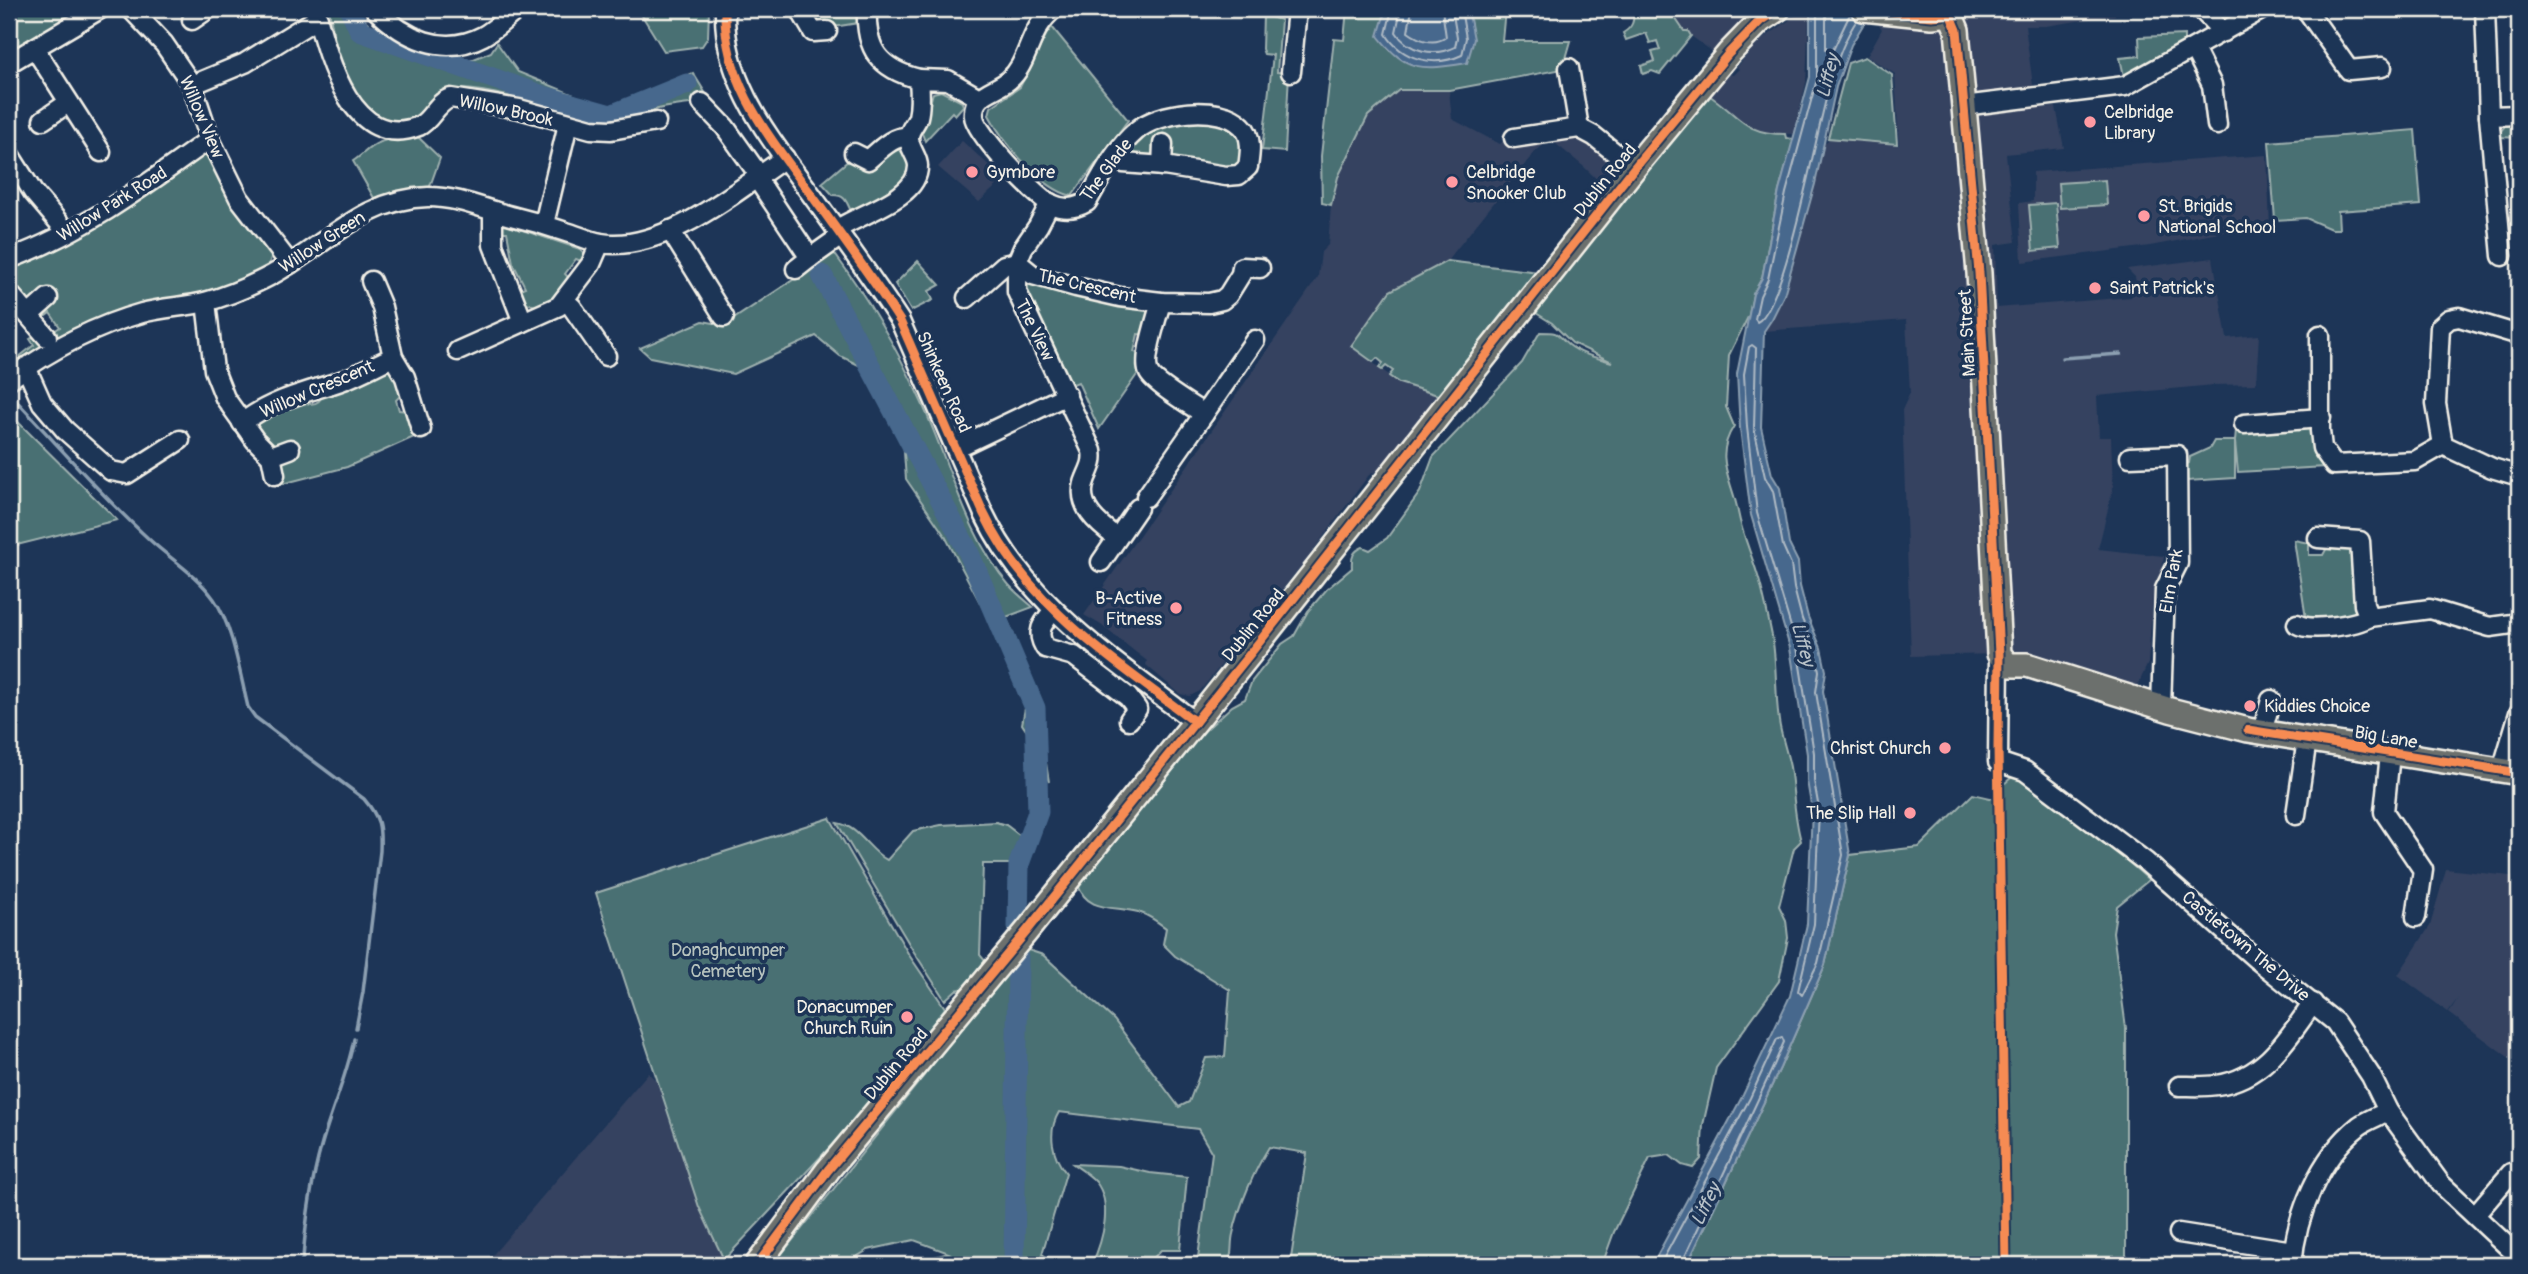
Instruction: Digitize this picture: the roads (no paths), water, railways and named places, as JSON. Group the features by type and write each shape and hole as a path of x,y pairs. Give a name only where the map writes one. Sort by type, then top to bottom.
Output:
{"main road":[{"name":"Dublin Road","path":"757,1265 828,1170 1026,932 1195,722 1634,168 1729,53 1760,21 1778,9"},
{"path":"1865,9 1932,16 1942,15 1950,10"},
{"name":"Main Street","path":"1950,10 1957,30 1979,273 1998,654"},
{"name":"Big Lane","path":"1998,654 2008,665 2026,665 2161,707 2262,732 2511,772"}],"street":[{"path":"9,63 100,9"},
{"name":"Willow View","path":"131,9 164,44 192,85 209,139 239,198 290,264"},
{"path":"192,20 208,9"},
{"path":"375,9 402,33 437,45 459,44 484,36 518,9"},
{"name":"Shinkeen Road","path":"725,9 727,43 733,70 744,96 763,128 900,321 996,539 1010,562 1054,610 1195,722"},
{"path":"804,9 803,15 815,36"},
{"path":"867,9 866,27 875,53 885,65 902,75 919,79 948,80 979,98"},
{"path":"967,298 1004,265 1017,262 1050,203 1000,155 976,125 974,108 979,98 1008,81 1021,64 1030,40 1043,18 1054,9"},
{"path":"1291,72 1297,9"},
{"path":"2201,9 2223,32"},
{"path":"1963,106 2120,88 2263,9"},
{"path":"2306,9 2350,69 2382,67"},
{"path":"2485,9 2489,116 2502,256"},
{"path":"192,85 245,63 316,13"},
{"name":"Willow Brook","path":"316,13 330,61 346,95 367,121 390,129 401,130 419,126 444,100 451,98 519,109 568,124 611,130 656,122"},
{"path":"34,49 100,152"},
{"path":"2194,49 2211,85 2217,125"},
{"path":"1569,68 1579,128"},
{"path":"702,103 725,127 758,176 803,264 839,233 903,194 914,180 918,166 909,147 909,137 918,118 919,79"},
{"path":"43,120 68,103"},
{"name":"The Glade","path":"1050,203 1076,208 1087,202 1127,139 1138,129 1158,118 1182,113 1210,114 1232,119 1242,126 1249,139 1248,167 1240,175 1226,176 1123,163"},
{"path":"2489,116 2519,115"},
{"path":"544,224 568,124"},
{"path":"1514,138 1579,128 1594,136 1634,168"},
{"path":"855,153 868,160 893,141 902,136 909,137"},
{"name":"Willow Park Road","path":"9,258 45,246 137,193 209,139"},
{"name":"The Glade","path":"1162,166 1163,144"},
{"path":"9,154 33,192 67,232"},
{"name":"Willow Green","path":"10,379 50,352 120,321 159,309 206,302 264,279 290,264 335,231 383,205 427,197 467,201 493,212 544,224 600,243 643,241 670,230 709,208 785,158"},
{"path":"493,212 493,245 523,321"},
{"path":"670,230 724,317"},
{"path":"458,351 559,306 591,264 600,243"},
{"name":"The Crescent","path":"1017,262 1033,275 1076,287 1120,297 1161,302 1217,302 1228,295 1241,274 1242,267 1260,268"},
{"name":"The View","path":"1017,262 1017,292 1092,451 1094,461 1082,489 1083,499 1094,520 1117,538"},
{"name":"Willow Crescent","path":"371,281 382,307 393,357 405,377 421,429"},
{"path":"9,293 47,337"},
{"path":"29,315 48,298"},
{"path":"564,300 572,307 606,356"},
{"name":"Willow Crescent","path":"206,302 214,370 225,398 242,423 271,456 275,475"},
{"name":"The Crescent","path":"1161,302 1147,358 1148,370 1155,379 1204,414"},
{"path":"2443,445 2436,404 2440,327 2449,319 2459,317 2519,335"},
{"path":"2320,335 2322,448 2334,465 2415,461 2443,445"},
{"path":"1101,562 1255,340"},
{"name":"Willow Crescent","path":"242,423 277,402 303,391 339,382 393,357"},
{"path":"26,367 42,403 65,430 111,471 127,474 180,440"},
{"path":"956,448 1067,395"},
{"path":"2244,424 2321,418"},
{"path":"2443,445 2492,468 2519,476"},
{"path":"271,456 290,449"},
{"name":"Elm Park","path":"2130,457 2181,454 2178,563 2165,589 2161,707"},
{"path":"2318,538 2360,541 2364,606 2369,617"},
{"path":"2297,624 2307,628 2359,623 2369,617 2430,609 2490,627 2519,623"},
{"path":"1054,610 1041,626 1040,639 1045,648 1074,656 1128,697 1137,709 1129,720"},
{"name":"Castletown The Drive","path":"1998,654 1998,762 2025,771 2146,862 2256,958 2335,1022 2371,1076 2388,1111 2441,1184 2475,1215 2513,1258"},
{"path":"1999,687 2009,673 2026,665"},
{"path":"2262,732 2271,700"},
{"path":"2511,772 2519,713"},
{"path":"2295,815 2307,739"},
{"path":"2390,754 2385,812 2423,870 2416,917"},
{"path":"2179,1086 2217,1085 2251,1072 2281,1048 2313,1003"},
{"path":"2179,1233 2292,1258 2310,1193 2334,1151 2360,1125 2388,1111"},
{"path":"2475,1215 2511,1173"}],"water":[{"path":"1386,9 1468,9 1474,39 1467,63 1427,67 1407,63 1398,57 1378,36"},
{"name":"Liffey","path":"1810,9 1867,9 1866,20 1851,45 1836,87 1815,184 1784,295 1764,331 1761,427 1772,475 1780,488 1789,544 1798,562 1800,586 1808,617 1821,648 1826,671 1823,691 1850,855 1825,965 1780,1068 1687,1265 1652,1265 1743,1095 1790,996 1807,924 1812,810 1807,781 1807,754 1790,648 1751,515 1740,428 1737,374 1753,294 1762,278 1779,191 1810,77"}],"waterway":[{"path":"350,9 360,31 540,95 611,115 687,84"},
{"path":"822,275 968,551 1035,708 1038,812 1019,864 1018,927"},
{"path":"2062,358 2121,354"},
{"path":"9,393 114,506 192,575 214,599 226,623 248,707 255,717 364,799 376,817 380,829 380,851 356,1028"},
{"path":"1014,1265 1018,957"},
{"path":"299,1265 303,1258 317,1161 354,1039"}],"place":[{"name":"Celbridge Library","path":"2090,122"},
{"name":"Gymbore","path":"972,172"},
{"name":"Celbridge Snooker Club","path":"1452,182"},
{"name":"St. Brigids National School","path":"2144,216"},
{"name":"Saint Patrick's","path":"2095,288"},
{"name":"B-Active Fitness","path":"1176,608"},
{"name":"Kiddies Choice","path":"2250,706"},
{"name":"Christ Church","path":"1945,748"},
{"name":"The Slip Hall","path":"1910,813"},
{"name":"Donacumper Church Ruin","path":"907,1017"}],"park label":[{"name":"Donaghcumper Cemetery","path":"728,960"}]}
